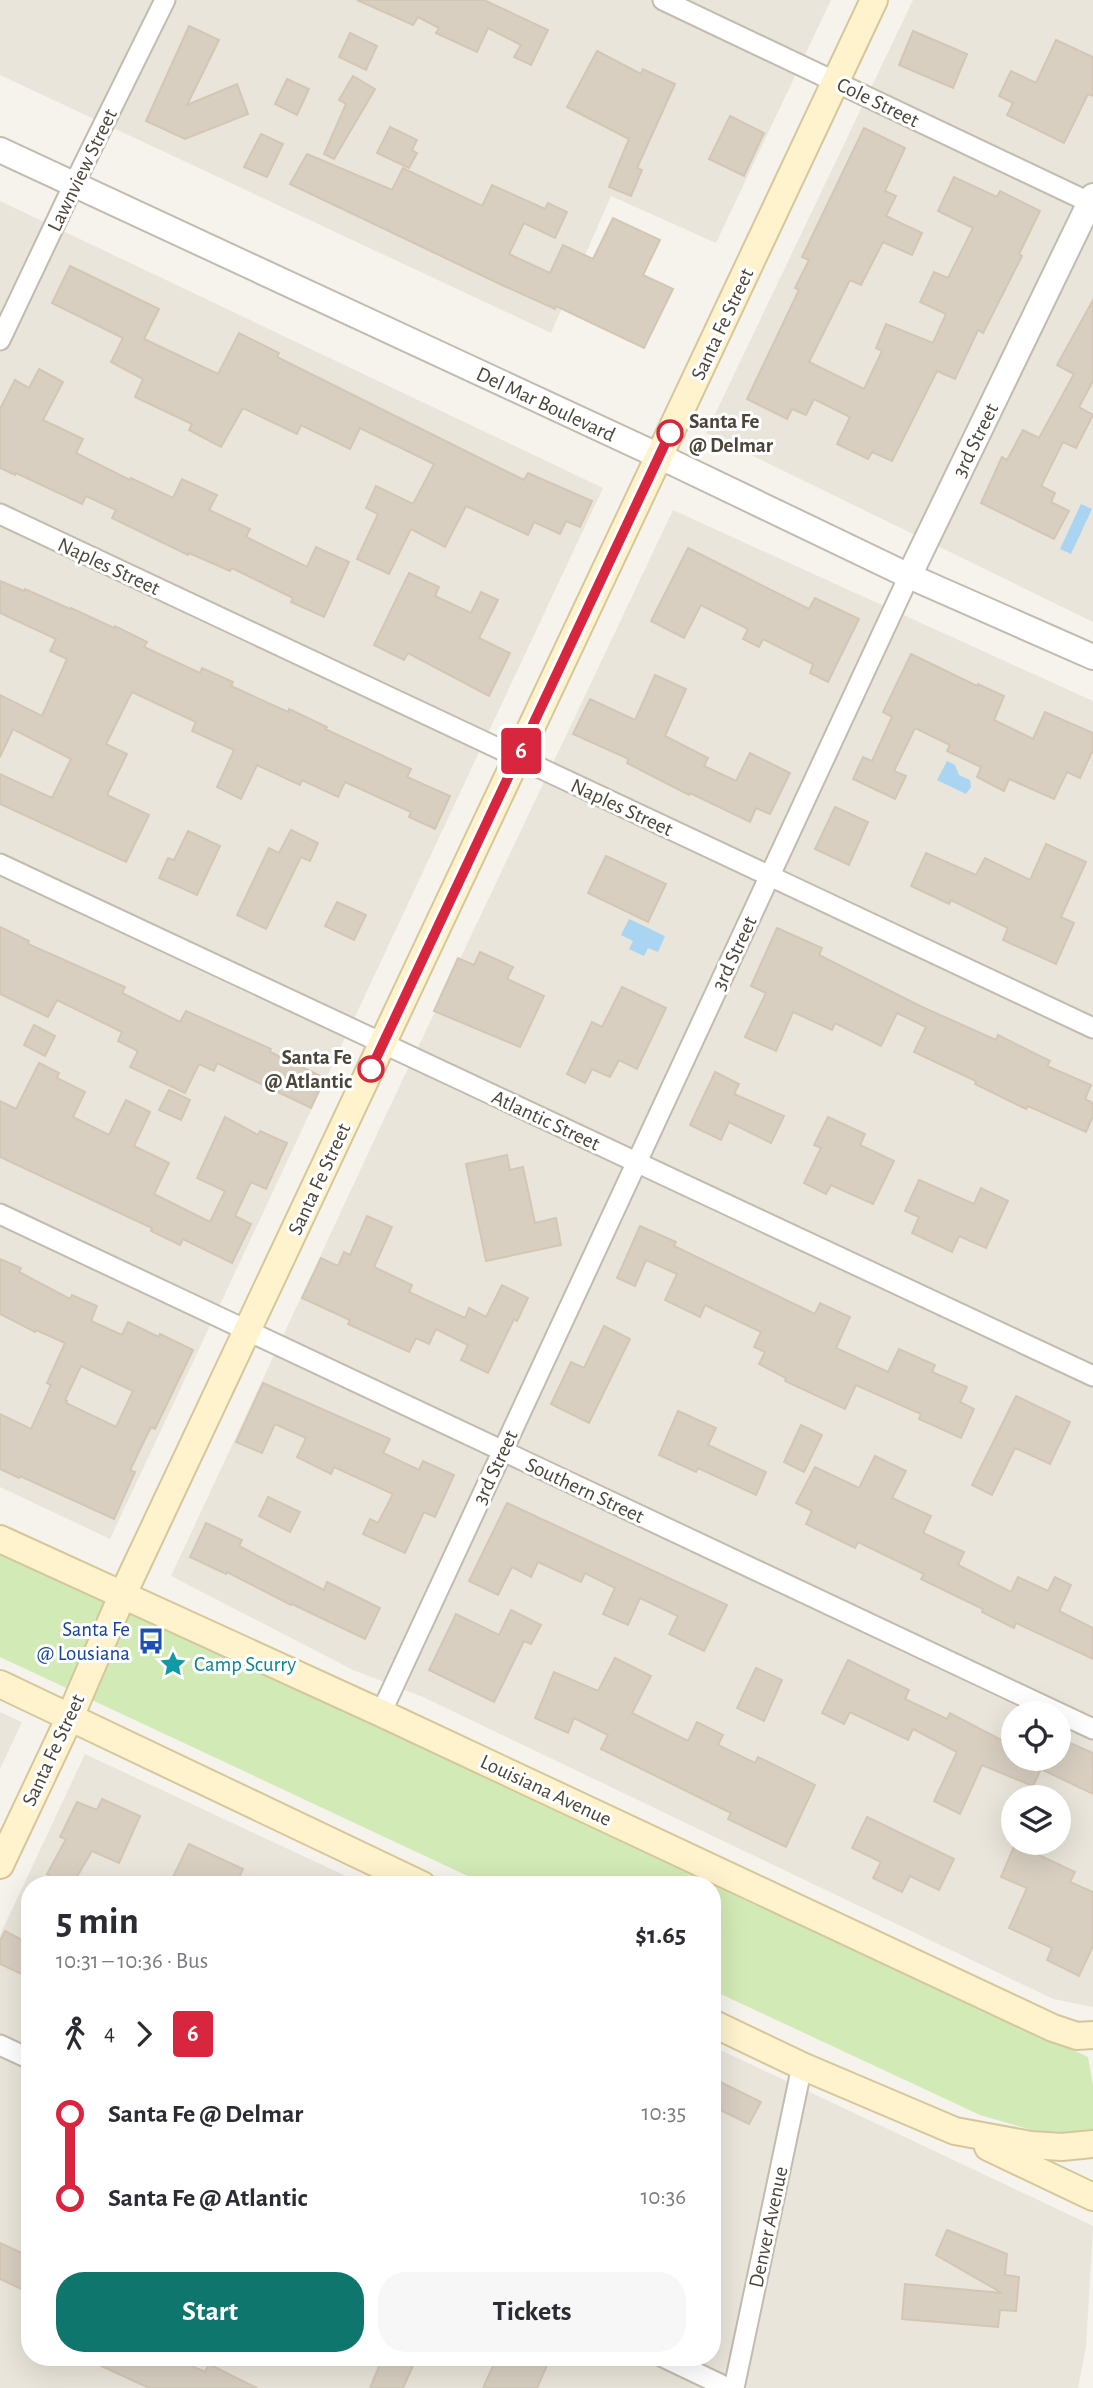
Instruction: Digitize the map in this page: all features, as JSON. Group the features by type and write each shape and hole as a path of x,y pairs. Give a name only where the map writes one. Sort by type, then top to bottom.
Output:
{"main road":[{"name":"Santa Fe Street","path":"0,1864 70,1717 122,1596 874,0"},
{"name":"Louisiana Avenue","path":"0,1539 381,1713 1053,2028 1077,2036 1093,2035"},
{"path":"0,1684 403,1876"},
{"path":"721,2027 802,2066 955,2131 1093,2197"},
{"path":"955,2131 1031,2145 1062,2147 1093,2144"}],"street":[{"name":"Lawnview Street","path":"0,340 165,0"},
{"name":"Cole Street","path":"663,0 1092,201"},
{"name":"Del Mar Boulevard","path":"0,150 659,456 909,576 1093,657"},
{"name":"3rd Street","path":"381,1713 909,576 1092,201"},
{"name":"Naples Street","path":"0,514 1093,1028"},
{"name":"Atlantic Street","path":"0,864 1093,1376"},
{"name":"Southern Street","path":"0,1214 1093,1729"},
{"path":"0,2045 21,2055"},
{"name":"Denver Avenue","path":"734,2388 802,2066"},
{"path":"682,2366 728,2388"}],"shaded area":[{"path":"0,0 831,0 716,243 611,196 551,333 0,75"},
{"path":"913,0 1093,0 1093,622 706,433"},
{"path":"0,201 603,488 110,1539 0,1487"},
{"path":"673,510 1093,701 1093,2007 1053,1999 423,1697 353,1670 171,1576"},
{"path":"0,1712 22,1722 0,1769"},
{"path":"85,1754 346,1876 28,1876"},
{"path":"21,1890 21,2366 721,2366 721,2050 1093,2226 1086,2347 1078,2388 0,2388 0,1935"}],"green space":[{"path":"0,1547 702,1876 468,1876 0,1657"},
{"path":"721,1885 1088,2057 1093,2086 1093,2133 1035,2131 980,2115 721,1994"}],"water":[{"path":"1081,504 1092,509 1071,554 1060,549"},
{"path":"947,761 955,765 959,775 970,780 971,787 966,794 937,780"},
{"path":"629,919 665,936 658,952 648,948 644,956 629,949 633,941 621,935"}],"building":[{"path":"357,0 484,0 548,30 531,65 514,57 521,45 488,28 477,52 436,33 439,28 418,17 413,25"},
{"path":"189,26 219,40 187,105 237,84 248,114 185,139 146,121"},
{"path":"913,31 967,54 953,88 899,65"},
{"path":"350,33 377,46 366,70 339,57"},
{"path":"1056,40 1093,57 1093,96 1088,94 1064,143 1007,115 1013,103 999,96 1011,71 1036,83"},
{"path":"597,51 641,74 643,69 675,84 637,168 642,170 631,196 609,187 629,139 567,107"},
{"path":"353,76 375,89 334,159 324,154 346,104 339,100"},
{"path":"287,79 309,89 297,115 275,104"},
{"path":"730,116 764,133 744,176 709,159"},
{"path":"390,127 417,140 412,150 417,153 409,168 377,153"},
{"path":"864,128 905,148 885,191 896,196 886,216 922,233 912,255 883,242 861,285 850,280 809,362 864,389 882,351 876,348 886,324 933,343 946,314 920,302 934,272 948,278 973,228 938,211 954,177 997,197 1000,191 1040,211 1019,254 1022,256 983,333 978,330 955,379 937,371 892,461 872,452 868,459 837,444 850,417 814,399 806,415 792,409 787,419 747,399 799,290 795,288 809,260 802,257"},
{"path":"261,134 283,144 267,177 244,167"},
{"path":"307,154 392,190 403,168 482,206 492,185 545,209 548,203 567,212 555,238 524,223 509,254 550,273 563,245 593,259 613,218 660,240 643,275 673,289 644,348 556,306 555,309 502,285 290,184"},
{"path":"70,266 159,309 144,339 218,374 239,333 279,353 277,357 524,480 528,473 592,501 580,527 566,521 560,534 534,522 528,535 466,506 445,547 411,529 389,574 357,559 378,514 366,508 376,486 413,504 434,464 360,428 350,449 301,425 297,434 243,408 221,447 189,430 192,424 135,397 143,379 111,362 123,338 52,303"},
{"path":"1093,300 1093,381 1079,407 1093,415 1076,448 1063,442 1041,486 1055,493 1051,502 1069,511 1054,539 981,503 1002,457 1007,460 1023,430 1039,438 1074,374 1057,365"},
{"path":"39,369 63,382 43,420 83,439 76,453 173,498 182,479 217,495 209,510 250,529 246,537 307,567 316,547 349,562 324,617 291,602 293,598 232,568 230,571 189,553 188,555 112,518 116,510 86,496 82,504 0,468 0,409 15,380 29,388"},
{"path":"688,548 809,609 815,598 859,619 828,682 810,673 813,664 763,639 759,647 743,639 748,629 701,605 684,638 651,621"},
{"path":"409,573 439,587 435,596 471,613 481,592 498,600 479,638 510,653 489,696 408,653 404,660 374,645"},
{"path":"0,581 24,591 25,589 114,628 115,626 147,642 144,647 200,673 202,668 233,682 231,686 288,712 289,709 411,769 407,777 450,796 435,829 409,817 411,812 345,782 338,797 302,780 300,785 257,765 241,799 217,787 234,750 192,731 196,722 132,692 106,744 127,754 107,795 149,815 126,862 0,804 0,774 52,798 71,759 13,729 0,757 0,695 42,716 67,659 50,651 56,639 0,613"},
{"path":"911,654 1004,696 994,720 1033,739 1045,712 1093,733 1093,750 1080,778 1067,772 1054,799 1009,779 1004,791 977,777 981,767 947,751 950,745 915,728 894,771 906,776 895,799 853,779 863,757 872,761 892,717 883,712"},
{"path":"655,675 686,689 665,736 708,758 704,766 736,781 750,753 790,773 770,814 756,808 750,822 690,793 689,795 627,763 629,759 573,734 590,699 635,720"},
{"path":"835,807 868,822 849,865 815,849"},
{"path":"291,830 318,843 310,861 301,857 266,929 237,915 269,848 279,853"},
{"path":"188,831 220,846 197,895 159,878 168,858 174,860"},
{"path":"1046,844 1086,862 1061,917 1074,923 1056,964 1003,940 1008,928 951,900 949,904 911,886 926,853 976,875 985,858 1030,880"},
{"path":"606,856 666,884 648,922 588,893"},
{"path":"337,902 366,915 354,940 325,926"},
{"path":"0,927 29,941 28,944 125,987 122,993 180,1022 186,1011 271,1049 270,1052 325,1078 311,1108 217,1063 214,1071 199,1064 185,1093 130,1067 138,1051 118,1041 122,1032 57,1000 48,1017 0,994"},
{"path":"777,928 822,948 819,955 920,1006 996,1040 998,1035 1050,1061 1047,1066 1091,1085 1085,1099 1093,1103 1093,1116 1086,1132 1028,1106 1026,1109 975,1084 976,1081 914,1052 926,1027 897,1013 881,1046 835,1023 832,1030 793,1012 776,1051 745,1037 766,993 751,986"},
{"path":"480,952 513,967 507,979 544,996 520,1047 434,1011 458,958 474,965"},
{"path":"622,987 666,1008 637,1069 619,1060 610,1077 592,1069 585,1083 567,1074 592,1022 602,1027"},
{"path":"34,1025 55,1036 45,1056 24,1045"},
{"path":"39,1063 59,1073 57,1078 85,1092 73,1117 109,1135 126,1100 150,1112 134,1146 169,1163 154,1194 210,1222 225,1191 197,1178 225,1117 258,1135 260,1131 287,1143 266,1189 251,1182 235,1216 251,1224 232,1263 183,1239 180,1245 151,1231 152,1228 0,1157 0,1101 16,1109"},
{"path":"715,1072 739,1084 734,1094 784,1116 771,1143 729,1122 721,1140 690,1125"},
{"path":"169,1090 190,1100 181,1120 159,1110"},
{"path":"828,1117 865,1134 860,1145 894,1161 873,1204 831,1185 826,1194 804,1183 821,1148 814,1145"},
{"path":"507,1155 510,1170 523,1167 535,1223 556,1218 561,1245 486,1261 466,1164"},
{"path":"919,1180 974,1204 981,1188 1008,1201 986,1248 959,1236 952,1252 912,1233 919,1217 905,1211"},
{"path":"367,1216 392,1227 374,1267 412,1285 409,1292 465,1318 469,1308 486,1317 502,1285 528,1298 517,1321 514,1319 488,1373 461,1360 468,1345 436,1329 429,1344 416,1338 409,1352 348,1324 350,1320 302,1298 321,1258 338,1266 344,1252 350,1255"},
{"path":"640,1226 676,1242 674,1246 815,1314 820,1303 850,1317 836,1348 888,1372 899,1349 935,1365 932,1372 967,1387 960,1402 974,1409 961,1438 919,1419 921,1414 856,1385 845,1409 785,1381 786,1378 759,1364 765,1352 754,1347 761,1332 705,1305 700,1317 665,1300 677,1274 646,1260 635,1286 617,1278"},
{"path":"0,1259 21,1268 19,1272 70,1299 72,1295 97,1306 91,1321 122,1335 128,1322 193,1350 155,1429 151,1427 130,1470 135,1472 114,1519 0,1469 0,1414 31,1429 51,1385 47,1383 65,1343 36,1330 35,1332 0,1314","holes":["81,1366 133,1391 116,1427 66,1403 65,1400"]},
{"path":"604,1326 630,1339 589,1423 551,1404 571,1362 584,1368"},
{"path":"263,1383 390,1439 383,1453 419,1470 423,1461 454,1475 435,1517 424,1512 405,1553 363,1534 370,1519 378,1523 393,1494 334,1467 331,1474 297,1457 306,1438 275,1424 262,1453 236,1442"},
{"path":"1016,1396 1070,1422 1050,1464 1015,1448 992,1495 972,1485"},
{"path":"678,1411 716,1428 708,1445 766,1472 756,1495 698,1468 696,1472 659,1455"},
{"path":"801,1425 822,1435 804,1472 784,1462"},
{"path":"875,1456 906,1471 892,1498 931,1516 923,1533 964,1552 958,1565 1011,1592 1018,1577 1048,1591 1055,1577 1071,1585 1059,1611 1093,1628 1093,1659 1016,1623 1014,1628 982,1612 983,1609 921,1579 924,1574 858,1542 855,1548 806,1524 812,1511 796,1503 815,1467 859,1488"},
{"path":"268,1497 300,1512 290,1532 259,1516"},
{"path":"507,1503 727,1605 704,1651 669,1634 678,1616 640,1598 628,1625 603,1614 615,1588 585,1573 581,1582 538,1562 531,1577 512,1567 498,1595 469,1581"},
{"path":"206,1523 242,1540 239,1546 324,1590 327,1582 380,1608 365,1639 227,1572 226,1574 190,1557"},
{"path":"511,1610 541,1625 531,1644 524,1641 494,1702 429,1670 456,1614 499,1635"},
{"path":"615,1658 651,1676 632,1713 688,1741 697,1722 723,1735 718,1745 755,1763 758,1757 815,1785 786,1847 728,1819 731,1813 601,1749 608,1735 574,1718 568,1733 535,1718 554,1672 598,1691"},
{"path":"848,1660 909,1690 905,1699 947,1719 950,1713 1001,1740 1001,1771 1040,1771 1033,1785 1031,1785 982,1765 960,1814 934,1801 957,1752 913,1729 908,1740 850,1712 844,1724 822,1713"},
{"path":"756,1668 782,1680 764,1721 737,1708"},
{"path":"1071,1743 1093,1753 1093,1794 1045,1771 1071,1771"},
{"path":"102,1799 140,1816 119,1863 92,1851 77,1876 47,1874 66,1839 60,1837 77,1802 97,1810"},
{"path":"867,1817 954,1859 939,1890 910,1876 902,1892 873,1878 881,1862 852,1848"},
{"path":"189,1844 243,1869 240,1876 173,1876"},
{"path":"1010,1855 1039,1855 1075,1872 1070,1882 1093,1892 1093,1946 1079,1976 1047,1960 1052,1948 1009,1928 1027,1888 1001,1877"},
{"path":"5,1931 21,1939 21,1974 0,1964 0,1941"},
{"path":"721,2082 761,2102 749,2124 721,2110"},
{"path":"947,2230 1007,2254 1005,2275 1019,2277 1016,2311 1000,2310 998,2327 902,2319 905,2284 1002,2293 936,2255"},
{"path":"0,2243 21,2253 21,2289 0,2279"},
{"path":"101,2366 192,2366 205,2372 208,2366 213,2366 257,2388 149,2388"},
{"path":"379,2366 413,2366 403,2388 370,2388"},
{"path":"493,2366 547,2366 537,2388 483,2388"}],"bus line":[{"name":"6","path":"371,1069 670,433"}],"place":[{"name":"Santa Fe @ Delmar","path":"670,433"},
{"name":"Santa Fe @ Atlantic","path":"371,1069"},
{"name":"Santa Fe @ Lousiana","path":"151,1641"},
{"name":"Camp Scurry","path":"173,1664"}]}
